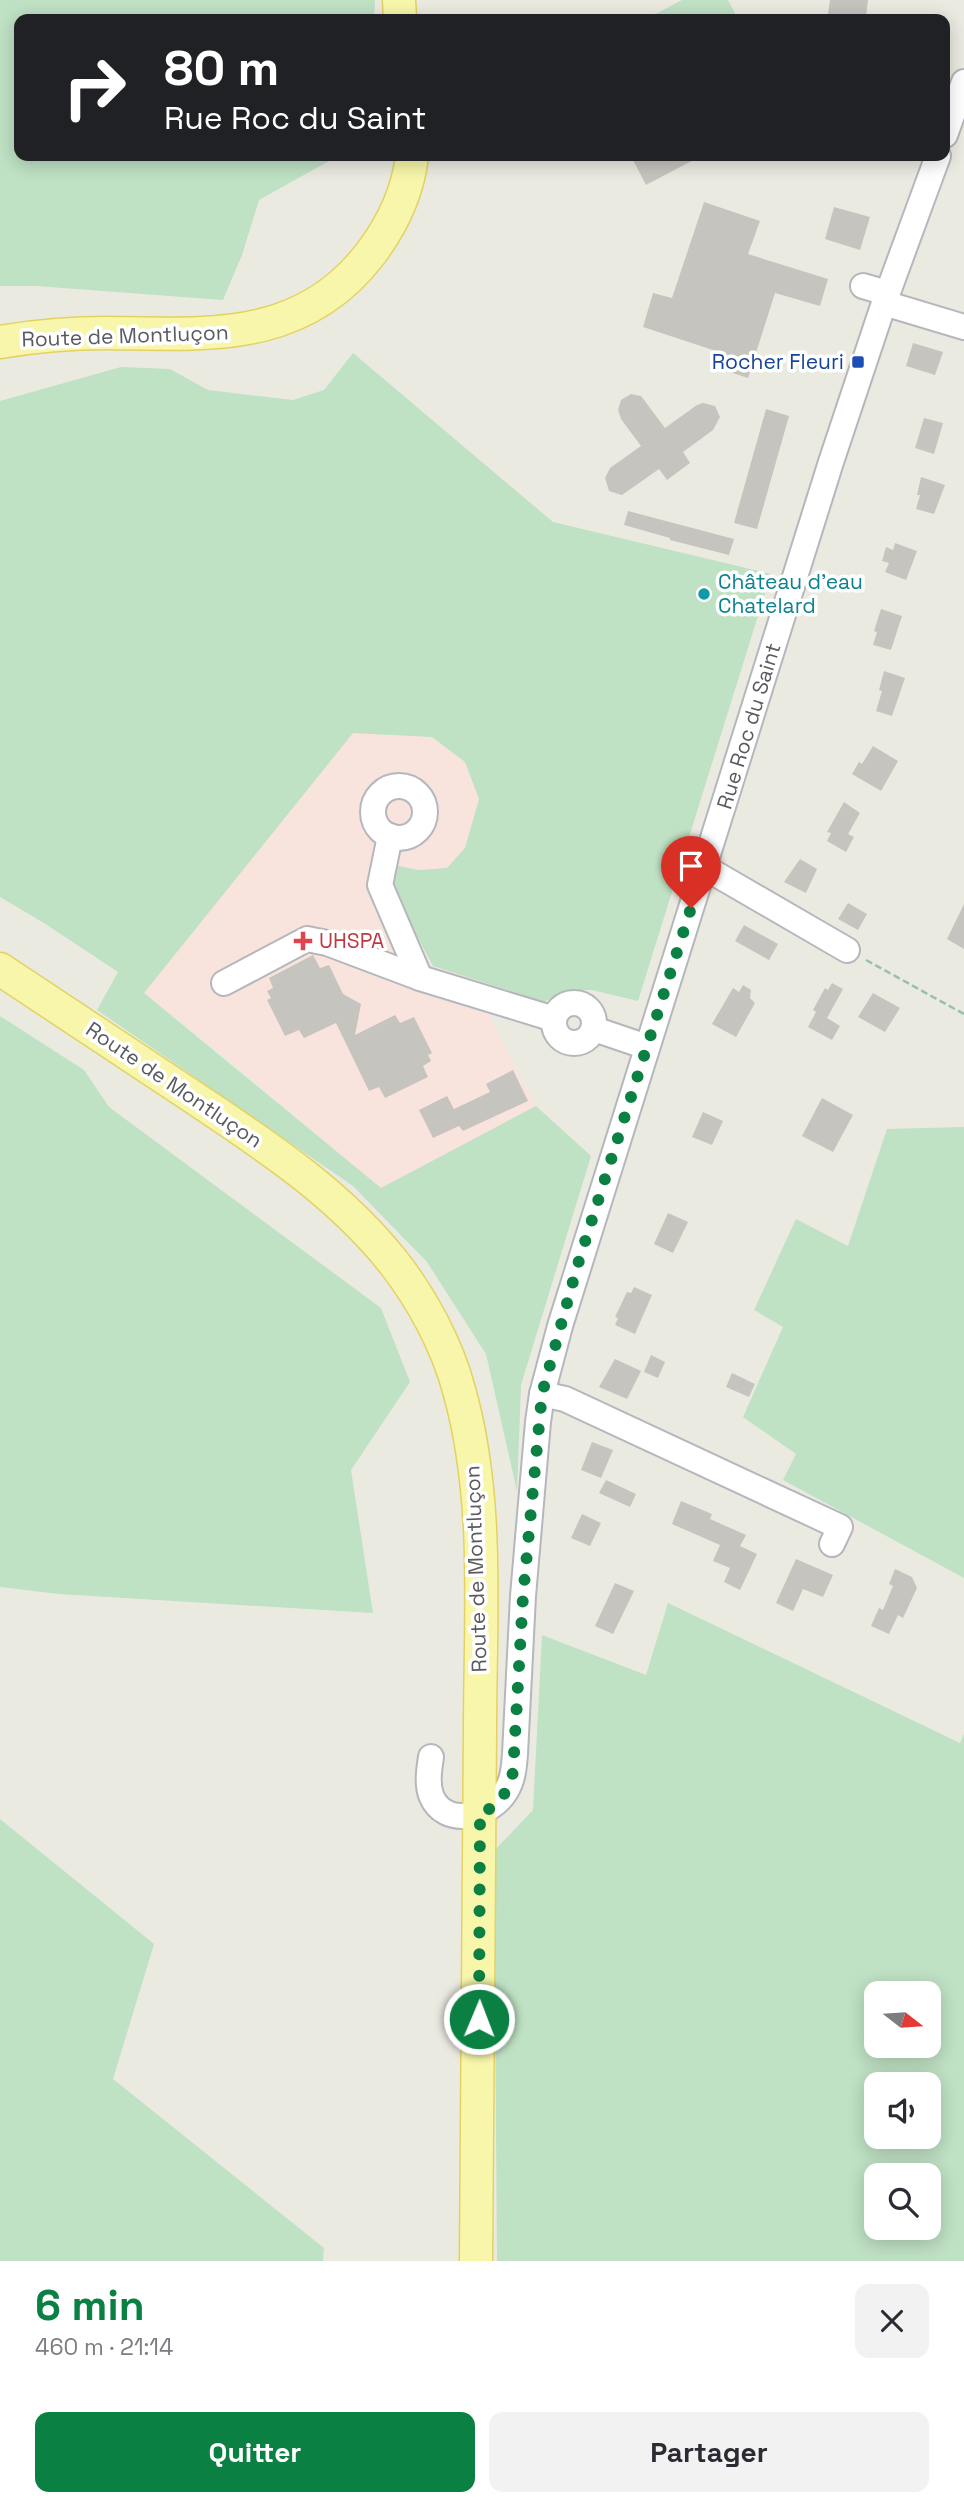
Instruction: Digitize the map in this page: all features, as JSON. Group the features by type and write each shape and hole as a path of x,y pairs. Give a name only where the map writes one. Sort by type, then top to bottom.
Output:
{"main road":[{"name":"Route de Montluçon","path":"0,330 64,323 221,321 254,315 287,304 335,274 365,242 390,194 399,161"},
{"name":"Route de Montluçon","path":"0,342 82,334 224,333 267,325 298,312 334,291 373,251 400,202 411,161"},
{"name":"Route de Montluçon","path":"0,969 230,1122 310,1179 356,1220 393,1262 417,1296 444,1349 459,1388 474,1466 481,1584 471,1815"},
{"name":"Route de Montluçon","path":"0,983 249,1148 296,1183 363,1245 384,1270 407,1305 438,1375 454,1442 461,1538 471,1815 476,2261"}],"street":[{"path":"950,121 964,82"},
{"name":"Rue Roc du Saint","path":"471,1815 491,1808 501,1798 508,1788 513,1772 524,1584 542,1394 573,1279 704,867 841,392 886,298 936,161"},
{"path":"863,286 886,298 964,327"},
{"path":"390,836 380,885 420,978"},
{"path":"704,867 846,950"},
{"path":"224,983 307,939 327,943 420,978 554,1019 566,1004 580,1003 590,1010 595,1023 594,1030 647,1047"},
{"path":"542,1394 565,1399 841,1527 832,1544"},
{"path":"431,1757 429,1784 433,1799 445,1811 471,1815"}],"path":[{"path":"846,950 964,1014"}],"shaded area":[{"name":"UHSPA","path":"353,733 432,737 465,762 479,799 465,848 447,868 418,870 393,866 433,966 500,987 490,1018 536,1106 381,1189 233,1063 144,993"}],"green space":[{"path":"0,0 375,0 374,14 14,14 14,161 329,161 259,200 242,255 223,300 36,286 0,286"},
{"path":"682,0 728,0 735,14 655,14"},
{"path":"353,353 553,522 771,574 638,1001 592,990 566,990 544,1002 433,966 391,888 393,865 418,870 447,868 465,848 479,799 465,762 432,737 353,733 144,993 381,1188 536,1106 591,1156 521,1385 517,1491 486,1354 427,1262 353,1186 97,1010 118,972 0,897 0,401 121,367 170,369 208,390 293,400 324,390"},
{"path":"0,1016 84,1070 109,1107 381,1308 410,1382 351,1470 373,1613 59,1594 0,1587"},
{"path":"964,1127 964,1578 783,1480 796,1454 743,1417 783,1327 754,1310 796,1219 848,1246 887,1129"},
{"path":"668,1603 960,1743 964,1734 964,2261 497,2261 494,1851 533,1810 542,1635 646,1675"},
{"path":"0,1819 154,1944 113,2079 324,2248 323,2261 0,2261"}],"building":[{"path":"830,0 868,0 866,14 828,14"},
{"path":"634,161 692,161 646,185"},
{"path":"704,202 760,221 748,254 828,279 820,306 775,293 748,378 714,367 719,352 643,327 653,293 672,298"},
{"path":"834,207 870,217 860,250 825,239"},
{"path":"913,343 943,352 935,375 906,366"},
{"path":"631,394 641,396 665,428 703,403 715,406 720,417 713,430 683,452 690,463 667,480 659,469 622,495 609,491 605,478 610,468 641,446 621,419 618,410 621,400"},
{"path":"766,409 789,416 757,529 734,523"},
{"path":"924,418 943,423 934,454 915,448"},
{"path":"921,477 945,485 934,514 916,509"},
{"path":"628,511 734,539 729,555 624,525"},
{"path":"895,543 917,551 906,580 885,572 889,563 882,561 886,547 893,550"},
{"path":"881,609 902,616 891,650 873,645"},
{"path":"884,671 905,678 892,716 876,711"},
{"path":"873,746 898,761 881,791 852,774"},
{"path":"844,802 860,813 848,834 854,837 846,852 827,841 831,833 827,832"},
{"path":"800,859 817,869 806,893 784,882"},
{"path":"848,903 867,914 858,930 838,919"},
{"path":"964,904 964,949 947,939"},
{"path":"744,925 778,944 769,960 735,941"},
{"path":"313,955 320,968 329,965 343,994 361,1004 355,1035 395,1015 400,1023 414,1017 432,1053 428,1055 431,1061 423,1066 428,1077 385,1098 379,1087 369,1091 336,1023 304,1038 299,1030 285,1036 267,1000 271,998 267,991 273,988 269,978"},
{"path":"832,983 843,989 827,1018 840,1026 832,1040 808,1027 816,1012 813,1010 825,988 828,990"},
{"path":"743,985 751,990 750,998 755,1003 736,1037 712,1024 733,988 739,992"},
{"path":"873,993 900,1008 885,1032 858,1017"},
{"path":"513,1070 528,1101 463,1131 459,1126 433,1138 419,1110 447,1096 454,1109 490,1092 486,1084"},
{"path":"822,1098 853,1115 833,1152 802,1136"},
{"path":"703,1112 723,1121 712,1145 692,1137"},
{"path":"668,1213 688,1222 673,1253 654,1244"},
{"path":"634,1287 652,1295 635,1334 615,1325 618,1318 615,1317 627,1292 631,1293"},
{"path":"651,1355 665,1362 658,1378 644,1372"},
{"path":"615,1359 641,1371 627,1399 599,1387"},
{"path":"732,1373 755,1384 749,1397 726,1387"},
{"path":"592,1442 613,1450 601,1478 581,1470"},
{"path":"606,1480 636,1494 630,1507 599,1493"},
{"path":"681,1501 712,1514 710,1519 746,1535 740,1546 757,1554 740,1590 724,1582 730,1568 713,1561 720,1545 672,1524"},
{"path":"582,1514 601,1523 590,1546 571,1538"},
{"path":"796,1559 833,1575 823,1597 803,1589 793,1611 776,1603"},
{"path":"895,1569 912,1577 917,1588 903,1618 898,1615 889,1634 871,1626 879,1608 883,1610 893,1586 889,1584"},
{"path":"615,1583 634,1591 613,1634 595,1626"}],"place":[{"name":"Rocher Fleuri","path":"858,362"},
{"name":"Château d'eau Chatelard","path":"704,594"},
{"name":"UHSPA","path":"303,941"}],"route":[{"path":"479,2019 480,1813 491,1808 501,1798 512,1779 523,1596 542,1394 577,1267 691,908"}]}
